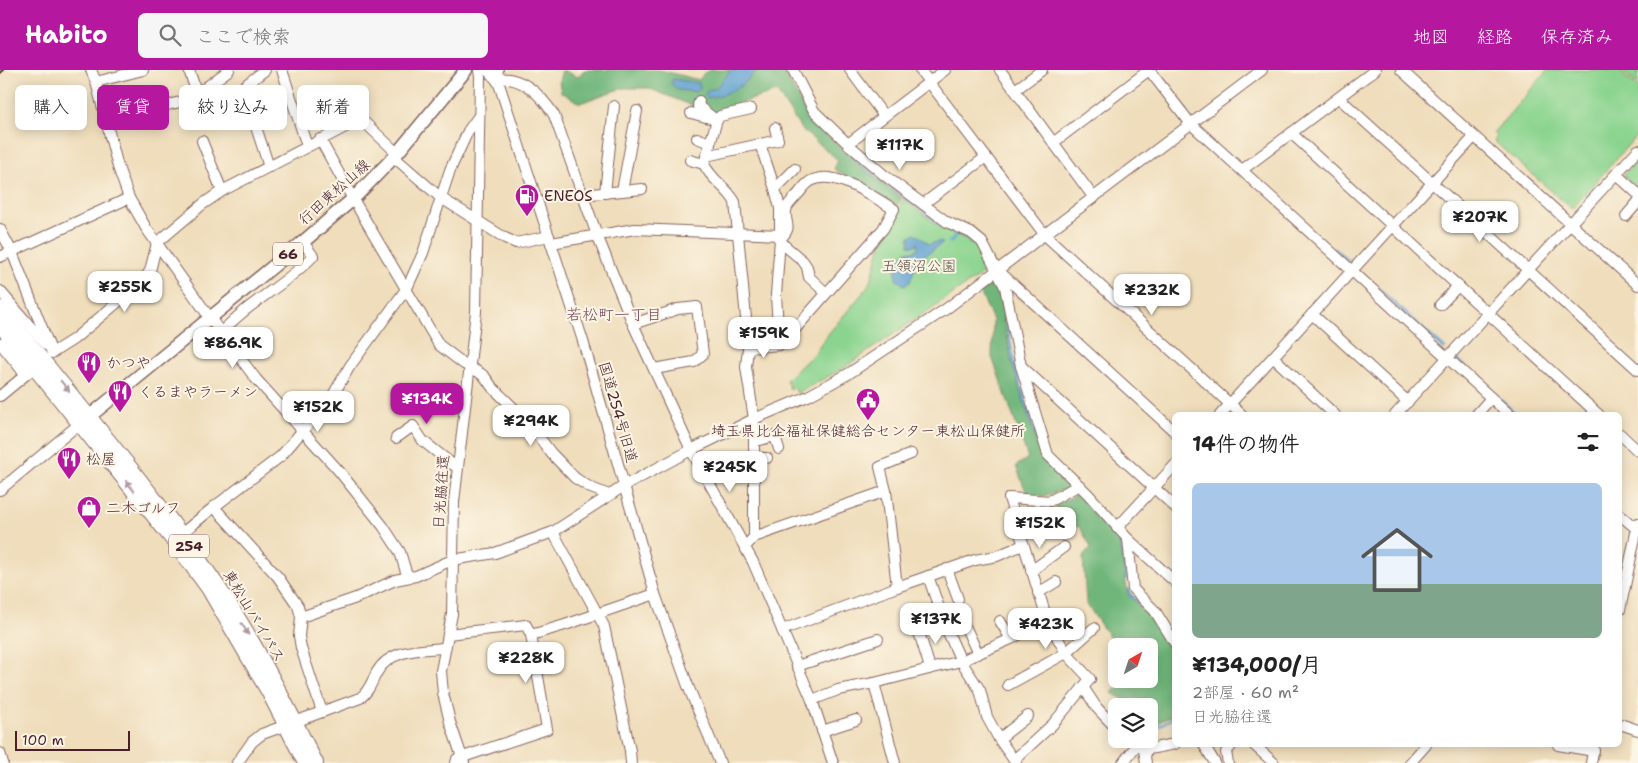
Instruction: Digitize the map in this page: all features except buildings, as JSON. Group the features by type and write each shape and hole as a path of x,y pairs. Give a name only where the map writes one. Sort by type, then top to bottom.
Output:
{"highway":[{"name":"東松山バイパス","path":"0,308 29,352 181,534 219,588 246,630 291,723 305,763"},
{"name":"東松山バイパス","path":"0,325 29,352"},
{"name":"東松山バイパス","path":"85,420 208,588 265,685 316,763"}],"main road":[{"name":"行田東松山線","path":"85,420 353,199 396,155 466,70"}],"street":[{"path":"91,70 97,85"},
{"path":"96,82 143,70"},
{"path":"189,70 194,85"},
{"path":"209,85 229,70"},
{"path":"265,70 243,87 269,167"},
{"path":"282,70 307,146"},
{"name":"日光脇往還","path":"460,761 443,693 441,671 452,603 454,502 476,312 479,70"},
{"name":"国道254号旧道","path":"487,70 497,74 583,341 656,594 688,686 720,763"},
{"path":"793,70 814,111 848,144 884,175 947,222 977,236 982,242 1005,287 1021,366 1048,455 1079,485 1128,540 1172,579"},
{"path":"850,70 884,116"},
{"path":"920,70 1045,234 1239,412"},
{"path":"848,144 945,70"},
{"path":"1000,70 1094,198"},
{"path":"1015,90 1042,70"},
{"path":"1054,143 1149,70 1191,124 1507,412"},
{"path":"302,617 356,598 395,580 416,576 452,560 494,553 552,532 624,486 691,450 754,419 808,396 848,374 946,308 1262,70"},
{"path":"1242,170 1375,70"},
{"path":"1401,70 1638,285"},
{"path":"497,74 520,82 534,91 554,115 597,235 633,324 691,450 745,547 812,700 833,763"},
{"path":"1339,98 1638,370"},
{"path":"699,101 698,106 715,120"},
{"path":"605,193 614,106"},
{"path":"751,109 720,116 715,120 705,160 710,175 735,202 748,348 746,367 754,419 754,537"},
{"path":"622,191 637,111"},
{"path":"692,113 715,120"},
{"path":"181,534 281,456 326,407 350,366 408,288 423,254 450,170 468,131 478,117"},
{"path":"0,396 142,282 150,271 157,243 222,191 361,119 441,198 516,243 634,230 737,233 780,237 785,235 788,225 786,212 788,206 811,180 834,177 894,209 883,229 796,328 779,344 748,348"},
{"path":"690,160 705,160 778,140 775,128"},
{"path":"110,130 118,167 130,198 146,228 256,379 339,471 384,526 400,552 406,572 410,576"},
{"path":"1291,133 1596,412"},
{"path":"1223,412 1474,137"},
{"path":"696,138 710,143"},
{"path":"320,139 353,199 408,288 439,345 469,367 480,372 492,387 527,421 574,478 591,488 609,495"},
{"path":"202,141 222,191"},
{"path":"760,144 780,208 776,295 779,344"},
{"path":"1398,412 1638,150"},
{"path":"923,204 986,157"},
{"path":"775,189 795,169"},
{"path":"1616,174 1638,194"},
{"path":"583,196 642,189"},
{"path":"0,257 130,198"},
{"path":"1626,216 1638,202"},
{"path":"0,229 12,252 39,364"},
{"path":"780,237 803,261 809,276 826,293"},
{"path":"221,333 300,269 313,256 303,242"},
{"path":"997,270 1172,429"},
{"path":"1440,305 1458,286"},
{"path":"0,290 39,364"},
{"path":"633,324 678,309 697,307 703,354 694,362 654,369"},
{"path":"1312,314 1408,402"},
{"path":"0,343 39,364"},
{"path":"1273,357 1332,412"},
{"path":"1021,366 1172,504"},
{"path":"1479,412 1492,398"},
{"path":"0,490 85,420"},
{"path":"396,438 413,426 423,441 457,467"},
{"path":"754,439 760,440 775,436 779,448"},
{"path":"1622,436 1638,451"},
{"path":"898,587 886,491 880,467 911,454"},
{"path":"754,458 766,458"},
{"path":"1117,528 1172,468"},
{"path":"928,576 946,628 961,661 980,690 987,717 1015,761 1053,724 1090,679 1066,653 1047,619 1009,498 1050,501 1079,485"},
{"path":"745,547 754,537 886,491"},
{"path":"214,507 278,578 298,606 302,617 301,648 322,712"},
{"path":"1622,516 1637,527 1622,594"},
{"path":"552,532 604,626 631,763"},
{"path":"1128,540 1133,589 1155,611 1172,638"},
{"path":"782,630 928,576 974,560 998,556 1023,545"},
{"path":"1031,571 1064,547"},
{"path":"947,570 958,599"},
{"path":"1038,593 1056,582"},
{"path":"532,635 656,594"},
{"path":"812,700 838,690 961,661 1011,639 1047,619"},
{"path":"1000,621 1011,639"},
{"path":"448,634 526,625 532,635 547,729 460,761"},
{"path":"966,628 978,654"},
{"path":"1008,686 1066,653 1094,628"},
{"path":"918,629 930,668"},
{"path":"797,666 878,639"},
{"path":"242,761 252,742 258,737 291,723 352,702 364,695 382,663 392,657 409,652 444,648"},
{"path":"874,683 895,763"},
{"path":"1083,687 1097,708 1108,720"},
{"path":"999,738 1028,716"},
{"path":"822,731 856,720"},
{"path":"1622,725 1638,730"},
{"path":"1123,763 1139,742 1144,750 1146,763"},
{"path":"1144,750 1172,745"},
{"path":"1205,747 1216,763 1229,749"},
{"path":"1256,747 1267,761"},
{"path":"1410,763 1424,747"},
{"path":"1591,763 1594,748"},
{"path":"1228,763 1229,749"},
{"path":"0,753 3,763"}],"green space":[{"path":"562,70 578,77 584,70 660,70 699,80 704,73 710,70 783,70 810,120 869,173 902,198 896,207 834,169 838,160 801,129 777,92 736,104 736,108 713,113 648,88 622,88 580,103 561,92 559,81"},
{"path":"1548,70 1618,70 1638,88 1638,134 1572,209 1494,141 1497,137 1493,133"},
{"path":"1621,70 1638,70 1638,85"},
{"path":"1638,159 1638,189 1623,175"},
{"name":"五領沼公園","path":"904,199 943,229 964,238 976,246 985,267 982,274 842,369 797,393 794,387 790,389 786,380 815,353 829,333 867,288 872,277 884,233"},
{"path":"994,282 999,291 1012,364 1042,459 1071,488 1043,496 1027,494 1016,466 1028,458 992,357 993,320 980,292"},
{"path":"1077,494 1119,542 1128,594 1153,620 1172,651 1172,716 1158,722 1158,698 1121,698 1112,693 1116,688 1158,688 1158,638 1110,638 1086,603 1083,557 1091,547 1079,526 1071,527 1055,506"}],"water":[{"path":"731,70 756,70 741,86 722,95 707,98 705,96 707,91 717,87"},
{"path":"673,79 699,83 700,88 696,92 679,90 671,84"},
{"path":"915,233 929,244 941,241 943,243 920,259 910,282 904,285 896,279 896,266 906,251 914,251 918,248 918,244 909,245 910,236"}],"waterway":[{"path":"787,70 791,78"},
{"path":"1158,72 1187,111"},
{"path":"810,113 833,136"},
{"path":"851,153 870,171 945,227 969,238"},
{"path":"949,242 958,233"},
{"path":"1335,249 1351,263"},
{"path":"1360,272 1445,349"},
{"path":"1006,315 1014,365 1044,460 1071,485"},
{"path":"1456,359 1514,412"},
{"path":"1080,493 1121,541 1127,579"},
{"path":"1129,589 1130,594 1144,607"},
{"path":"1148,611 1172,647"},
{"path":"1158,726 1172,719"}],"railway":[{"path":"0,73 3,70"}],"place":[{"name":"ENEOS","path":"527,217"},
{"name":"かつや","path":"89,384"},
{"name":"くるまやラーメン","path":"120,413"},
{"name":"埼玉県比企福祉保健総合センター東松山保健所","path":"868,421"},
{"name":"松屋","path":"69,480"},
{"name":"二木ゴルフ","path":"89,529"}],"district":[{"name":"若松町一丁目","path":"614,314"}]}
